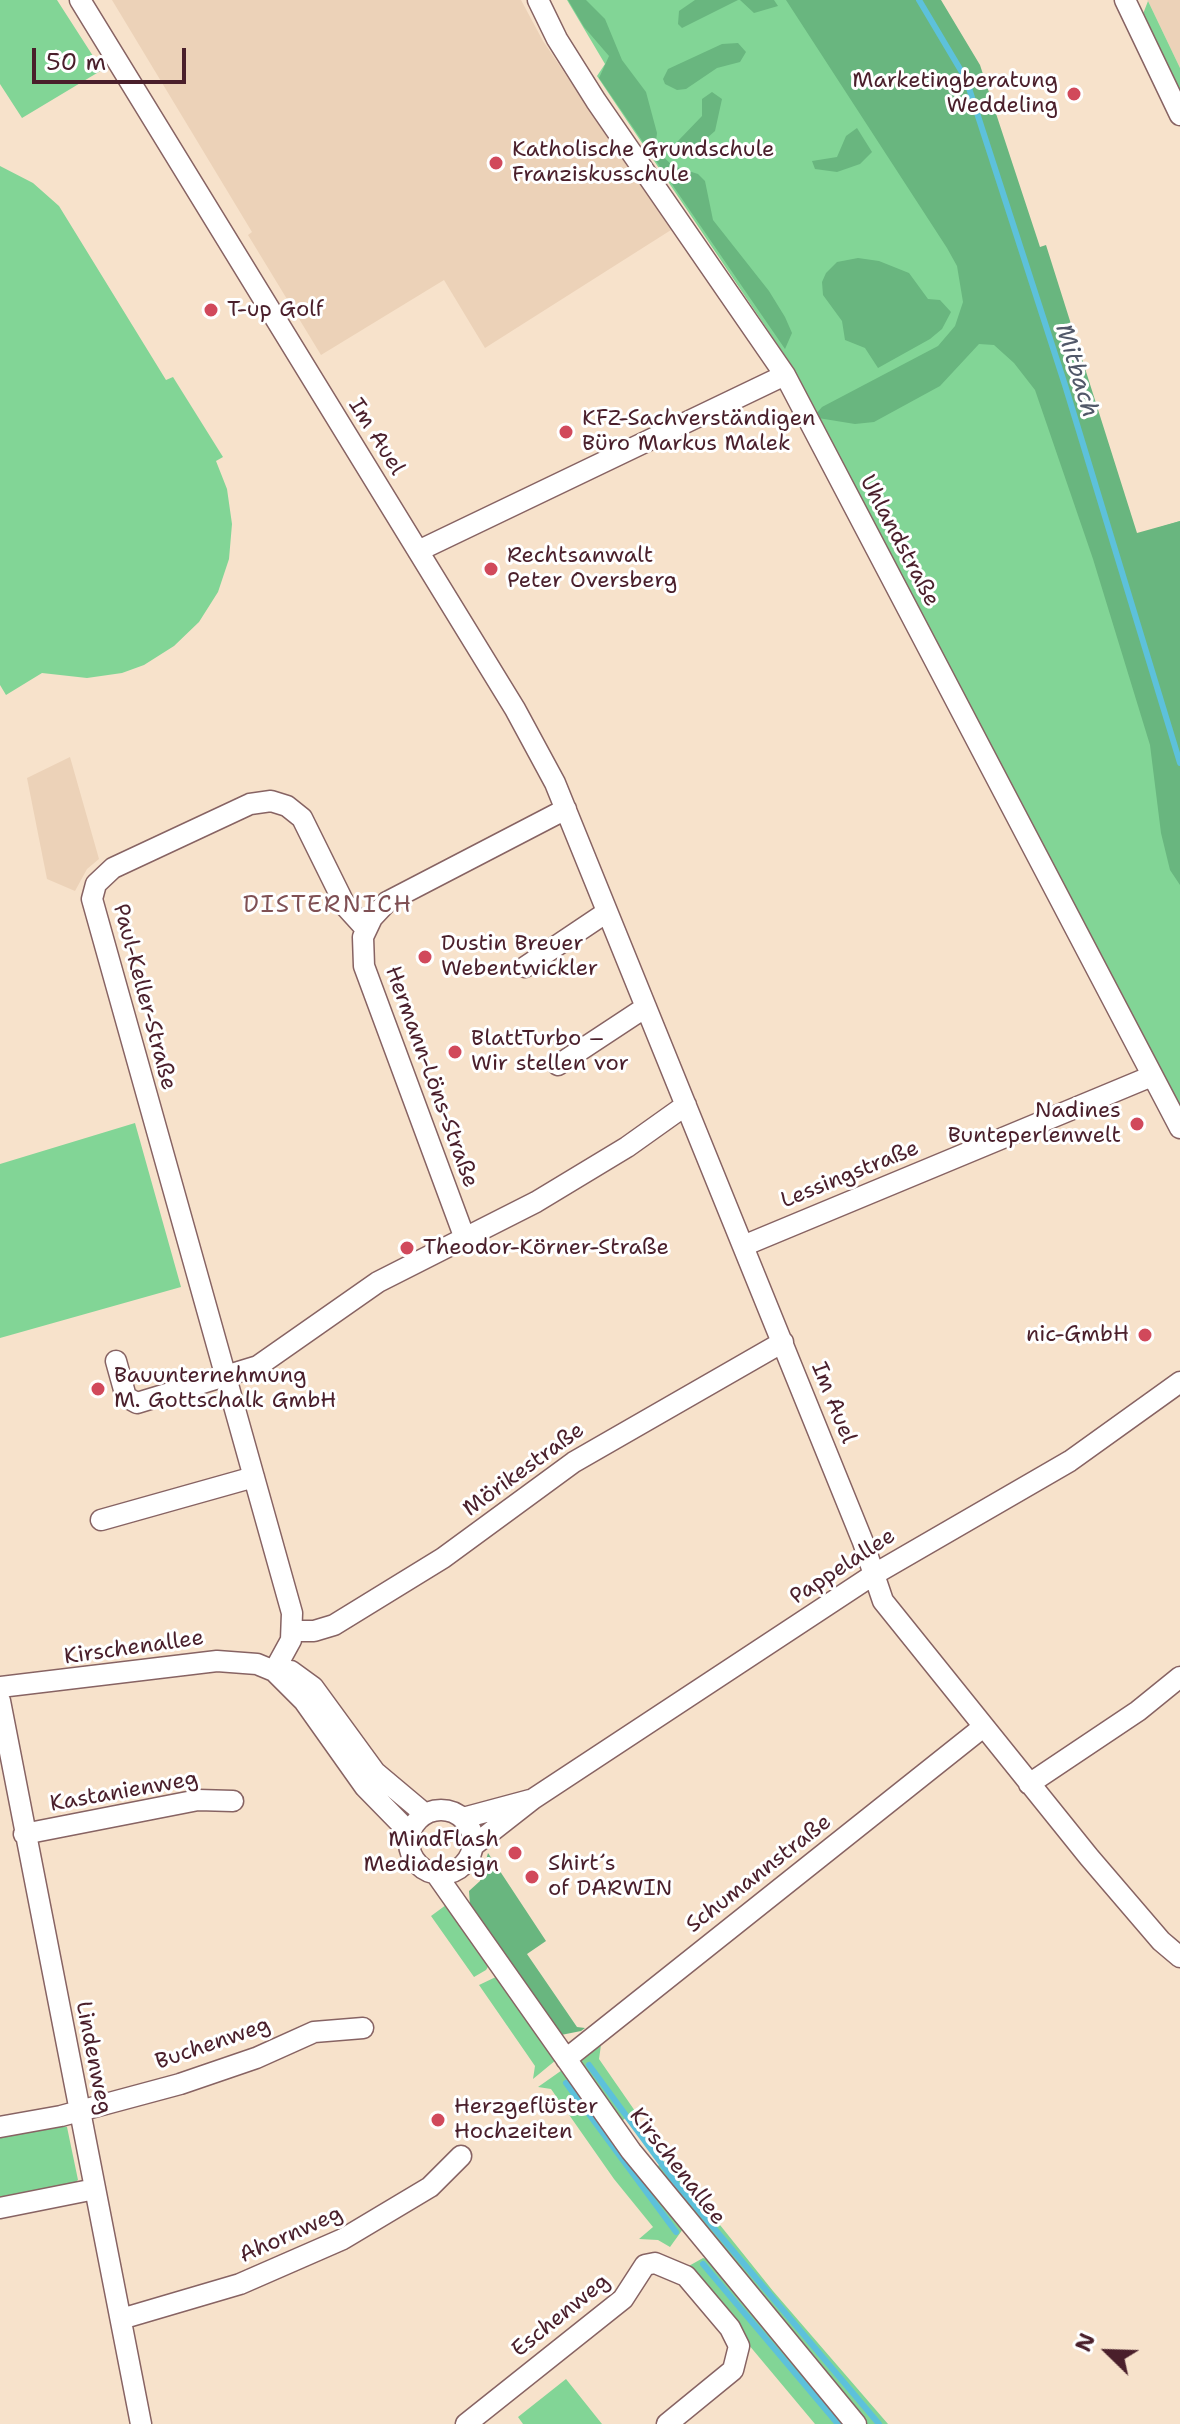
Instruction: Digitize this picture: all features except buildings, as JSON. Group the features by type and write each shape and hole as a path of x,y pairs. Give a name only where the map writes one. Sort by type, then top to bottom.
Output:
{"street":[{"name":"Im Auel","path":"80,0 515,709 566,809 783,1342 883,1601 982,1728 1161,1941 1180,1957"},
{"name":"Uhlandstraße","path":"538,0 557,39 596,101 785,375 1180,1128"},
{"path":"1125,0 1180,115"},
{"path":"418,551 785,375"},
{"name":"Paul-Keller-Straße","path":"294,1631 227,1378 92,907 93,892 101,878 113,868 250,804 271,801 287,806 302,818 346,907 366,929"},
{"path":"366,929 379,909 398,895 566,809"},
{"path":"525,967 607,912"},
{"name":"Hermann-Löns-Straße","path":"366,929 362,948 364,966 464,1236"},
{"path":"558,1065 646,1007"},
{"name":"Lessingstraße","path":"743,1246 1152,1076"},
{"path":"116,1361 126,1397 137,1403 227,1378 258,1366 378,1282 580,1176 686,1105"},
{"name":"Mörikestraße","path":"294,1631 325,1629 358,1611 443,1558 584,1455 783,1342"},
{"name":"Pappelallee","path":"468,1855 533,1799 873,1575 1070,1461 1180,1382"},
{"path":"101,1520 254,1477"},
{"path":"294,1631 274,1671 312,1711 379,1804 410,1833"},
{"name":"Kirschenallee","path":"0,1687 228,1660 257,1664 274,1671 291,1671 313,1687 375,1772 425,1814"},
{"path":"1029,1784 1138,1711 1180,1677"},
{"name":"Lindenweg","path":"0,1701 141,2424"},
{"name":"Schumannstraße","path":"566,2059 982,1728"},
{"name":"Pappelallee","path":"463,1818 533,1799"},
{"name":"Kastanienweg","path":"24,1834 198,1800 233,1801"},
{"path":"445,1810 463,1818 471,1831 468,1855 451,1873 436,1874 415,1861 410,1848 410,1833 425,1814 445,1810"},
{"name":"Kirschenallee","path":"468,1855 465,1899 474,1928"},
{"name":"Kirschenallee","path":"436,1874 660,2188 856,2424"},
{"name":"Buchenweg","path":"0,2127 79,2110 231,2067 314,2032 363,2028"},
{"name":"Ahornweg","path":"121,2319 240,2284 343,2239 430,2187 461,2156"},
{"path":"0,2208 95,2189"},
{"name":"Eschenweg","path":"466,2424 623,2299 645,2265 665,2265 686,2276 730,2328 739,2346 738,2359 727,2377 667,2424"}],"shaded area":[{"name":"Katholische Grundschule Franziskusschule","path":"112,0 521,0 543,41 671,230 485,348 444,280 321,355 248,235 252,232"},
{"path":"1180,0 1180,68 1148,1"},
{"path":"70,757 99,859 87,869 75,891 47,879 27,778"}],"green space":[{"path":"0,0 57,0 102,70 22,118 0,84"},
{"path":"567,0 932,0 1125,538 1180,521 1180,1113 794,369 597,76 605,64"},
{"path":"568,0 586,0 605,19 622,60 646,92 657,133 655,149 673,166 698,174 705,181 713,220 769,291 785,317 792,333 785,349 599,78 609,56 584,27"},
{"path":"695,0 738,0 682,28 678,24 679,11"},
{"path":"740,0 774,0 778,6 754,13"},
{"path":"786,0 941,0 980,65 1040,247 1046,245 1137,533 1180,521 1180,885 1170,870 1161,833 1150,745 1093,559 1035,390 1014,363 994,345 979,344 940,386 874,422 855,424 818,418 816,414 822,407 938,346 955,326 963,302 957,266 947,248"},
{"path":"1148,1 1180,68 1180,91 1143,14"},
{"path":"738,43 746,52 740,62 717,68 686,89 677,90 665,84 663,79 668,69 722,44"},
{"path":"712,92 722,99 715,131 689,154 676,154 673,147 702,116 702,99"},
{"path":"857,128 872,152 860,164 837,172 815,169 812,161 837,157 846,136"},
{"path":"0,166 33,183 59,206 166,380 173,377 223,457 216,461 227,489 232,524 229,559 218,592 199,622 174,646 144,665 122,673 87,678 42,673 6,695 0,685"},
{"path":"858,258 879,261 909,273 928,299 940,300 951,312 942,329 930,339 878,368 865,348 845,340 842,321 823,295 822,282 826,273 837,262"},
{"path":"135,1123 181,1287 0,1338 0,1164"},
{"path":"488,1853 546,1941 527,1954 577,2027 585,2028 581,2031 561,2035 470,1905 469,1891 480,1881"},
{"path":"446,1905 491,1962 486,1970 474,1977 431,1916"},
{"path":"500,1975 556,2060 533,2079 535,2066 479,1985"},
{"path":"601,2045 599,2059 635,2111 619,2123 578,2064"},
{"path":"565,2068 683,2229 670,2247 658,2240 639,2239 653,2227 614,2179 551,2089 538,2087"},
{"path":"60,2125 67,2127 78,2180 72,2185 0,2199 0,2137"},
{"path":"667,2159 773,2291 888,2424 866,2424 845,2401 654,2169"},
{"path":"703,2258 847,2424 815,2424 697,2283 687,2267"},
{"path":"566,2379 602,2424 523,2424 518,2417"}],"waterway":[{"name":"Mitbach","path":"919,0 966,79 1065,385 1180,763"},
{"path":"589,2065 675,2182 879,2424"},
{"path":"566,2083 676,2232"},
{"path":"703,2264 838,2424"}],"place":[{"name":"Marketingberatung Weddeling","path":"1074,94"},
{"name":"Katholische Grundschule Franziskusschule","path":"496,163"},
{"name":"T-up Golf","path":"211,310"},
{"name":"KFZ-Sachverständigen Büro Markus Malek","path":"566,432"},
{"name":"Rechtsanwalt Peter Oversberg","path":"491,569"},
{"name":"Dustin Breuer Webentwickler","path":"425,957"},
{"name":"BlattTurbo – Wir stellen vor","path":"455,1052"},
{"name":"Nadines Bunteperlenwelt","path":"1137,1124"},
{"name":"Theodor-Körner-Straße","path":"407,1248"},
{"name":"nic-GmbH","path":"1145,1335"},
{"name":"Bauunternehmung M. Gottschalk GmbH","path":"98,1389"},
{"name":"MindFlash Mediadesign","path":"515,1853"},
{"name":"Shirt´s of DARWIN","path":"532,1877"},
{"name":"Herzgeflüster Hochzeiten","path":"438,2120"}],"district":[{"name":"DISTERNICH","path":"328,906"}]}
